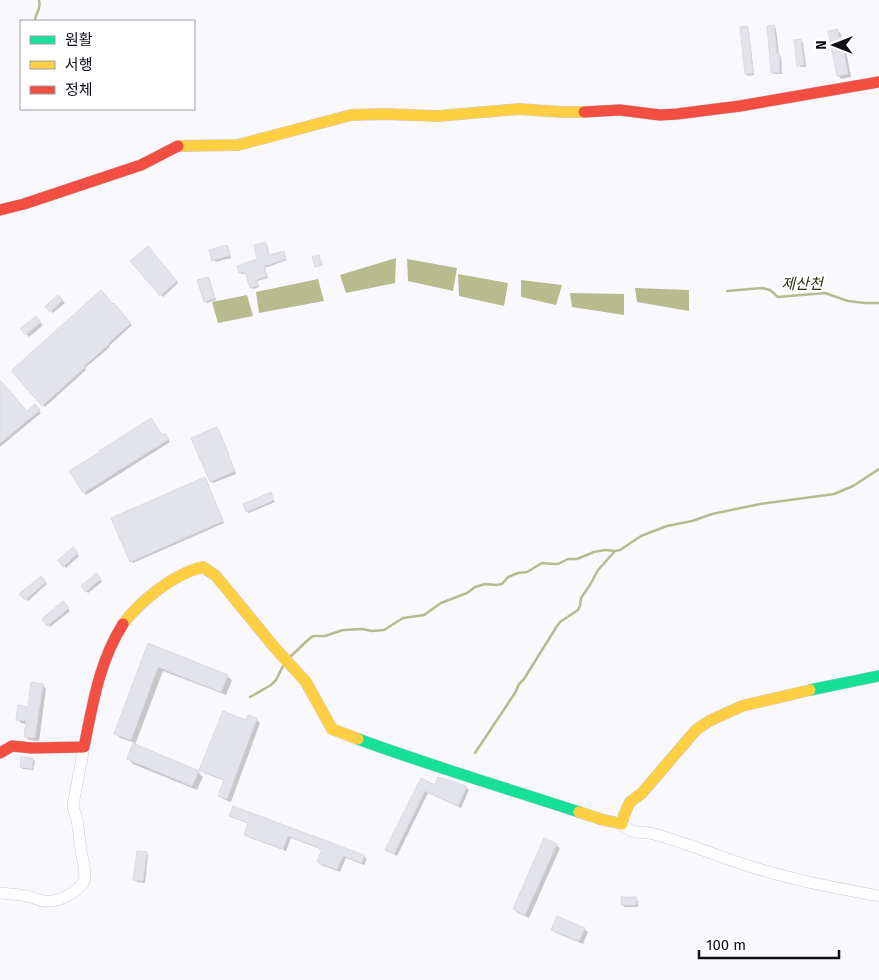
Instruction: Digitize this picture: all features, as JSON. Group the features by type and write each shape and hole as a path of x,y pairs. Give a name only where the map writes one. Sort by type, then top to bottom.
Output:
{"street":[{"path":"0,210 24,204 141,164 178,146 238,145 351,116 384,114 438,116 519,108 562,112 620,110 660,115 677,114 740,106 879,82"},
{"path":"0,893 19,894 45,901 54,901 74,892 84,882 85,874 78,825 73,805 100,675 108,649 130,614 160,588 181,576 203,567 216,576 306,682 332,729 338,732 412,759 600,819 622,824 631,832 651,833 744,865 790,878 879,896"},
{"path":"622,824 630,802 642,793 689,737 709,721 742,706 784,695 879,676"},
{"path":"0,753 12,746 32,748 84,747"}],"shaded area":[{"path":"396,258 395,283 346,293 340,275"},
{"path":"407,259 457,268 453,291 408,281"},
{"path":"458,274 508,283 504,306 459,296"},
{"path":"318,279 324,301 259,313 256,292"},
{"path":"521,280 562,285 556,305 521,297"},
{"path":"635,288 689,290 689,311 637,302"},
{"path":"570,293 624,294 624,315 572,307"},
{"path":"247,295 253,316 218,323 212,302"}],"building":[{"path":"774,25 780,72 771,73 767,26"},
{"path":"740,27 748,27 753,73 745,74"},
{"path":"838,29 848,74 837,76 828,31"},
{"path":"801,39 804,65 797,66 794,40"},
{"path":"265,242 269,255 284,251 286,259 264,266 267,276 256,280 258,286 250,288 245,272 239,273 237,266 257,259 254,245"},
{"path":"227,245 230,255 212,261 209,250"},
{"path":"148,246 177,281 160,296 130,261"},
{"path":"319,255 322,265 315,267 312,257"},
{"path":"208,277 215,298 204,302 197,280"},
{"path":"101,290 130,324 42,406 12,370"},
{"path":"58,295 63,300 50,312 45,306"},
{"path":"36,316 41,322 26,335 20,329"},
{"path":"0,380 27,411 35,404 40,410 0,443"},
{"path":"151,418 162,435 165,433 169,439 83,493 69,471"},
{"path":"217,427 235,471 210,482 191,438"},
{"path":"205,477 223,521 130,562 111,518"},
{"path":"271,492 274,500 246,512 243,504"},
{"path":"73,547 78,553 63,567 58,560"},
{"path":"96,573 101,579 85,592 81,586"},
{"path":"41,576 46,582 25,600 19,594"},
{"path":"63,601 69,608 47,626 42,619"},
{"path":"148,643 228,675 221,692 158,667 131,740 114,734"},
{"path":"31,682 43,684 35,738 24,737 26,721 16,720 18,705 28,707"},
{"path":"223,711 246,720 248,715 257,718 227,799 218,796 224,780 199,770"},
{"path":"133,743 199,771 192,786 127,759"},
{"path":"21,757 33,758 32,769 20,767"},
{"path":"438,777 467,786 458,806 425,791 394,854 385,850 421,778 435,785"},
{"path":"233,806 364,855 362,863 343,856 337,870 317,862 322,849 288,836 283,849 244,835 248,823 229,816"},
{"path":"544,838 557,844 525,915 513,909"},
{"path":"137,851 147,852 143,881 133,880"},
{"path":"621,897 636,897 636,905 621,905"},
{"path":"557,916 585,928 579,941 551,930"}],"waterway":[{"path":"35,20 40,7 39,0"},
{"name":"제산천","path":"727,291 762,288 770,290 778,297 825,293 848,301 879,303"},
{"path":"290,657 313,636 325,636 343,630 384,630 403,618 424,615 441,603 467,593 475,587 485,584 502,584 508,577 527,572 542,563 558,564 568,559 577,559 594,552 620,550 641,536 667,526 692,521 712,514 760,504 834,494 853,486 879,469"},
{"path":"475,753 557,626 578,610 581,598 598,570 615,551"},
{"path":"250,697 271,685 276,680 283,666"}],"traffic: fast":[{"path":"810,690 879,676"},
{"path":"358,739 441,768 579,812"}],"traffic: slow":[{"path":"178,146 238,145 351,115 438,116 519,109 584,112"},
{"path":"123,624 148,597 159,589 181,575 203,567 216,576 275,648 306,682 332,729 358,739"},
{"path":"579,812 622,824 630,802 642,793 696,730 709,721 742,706 810,690"}],"traffic: jam":[{"path":"584,112 620,110 660,115 677,114 740,106 879,82"},
{"path":"0,210 24,204 141,165 178,146"},
{"path":"0,753 12,746 32,748 84,747 102,668 123,624"}]}
